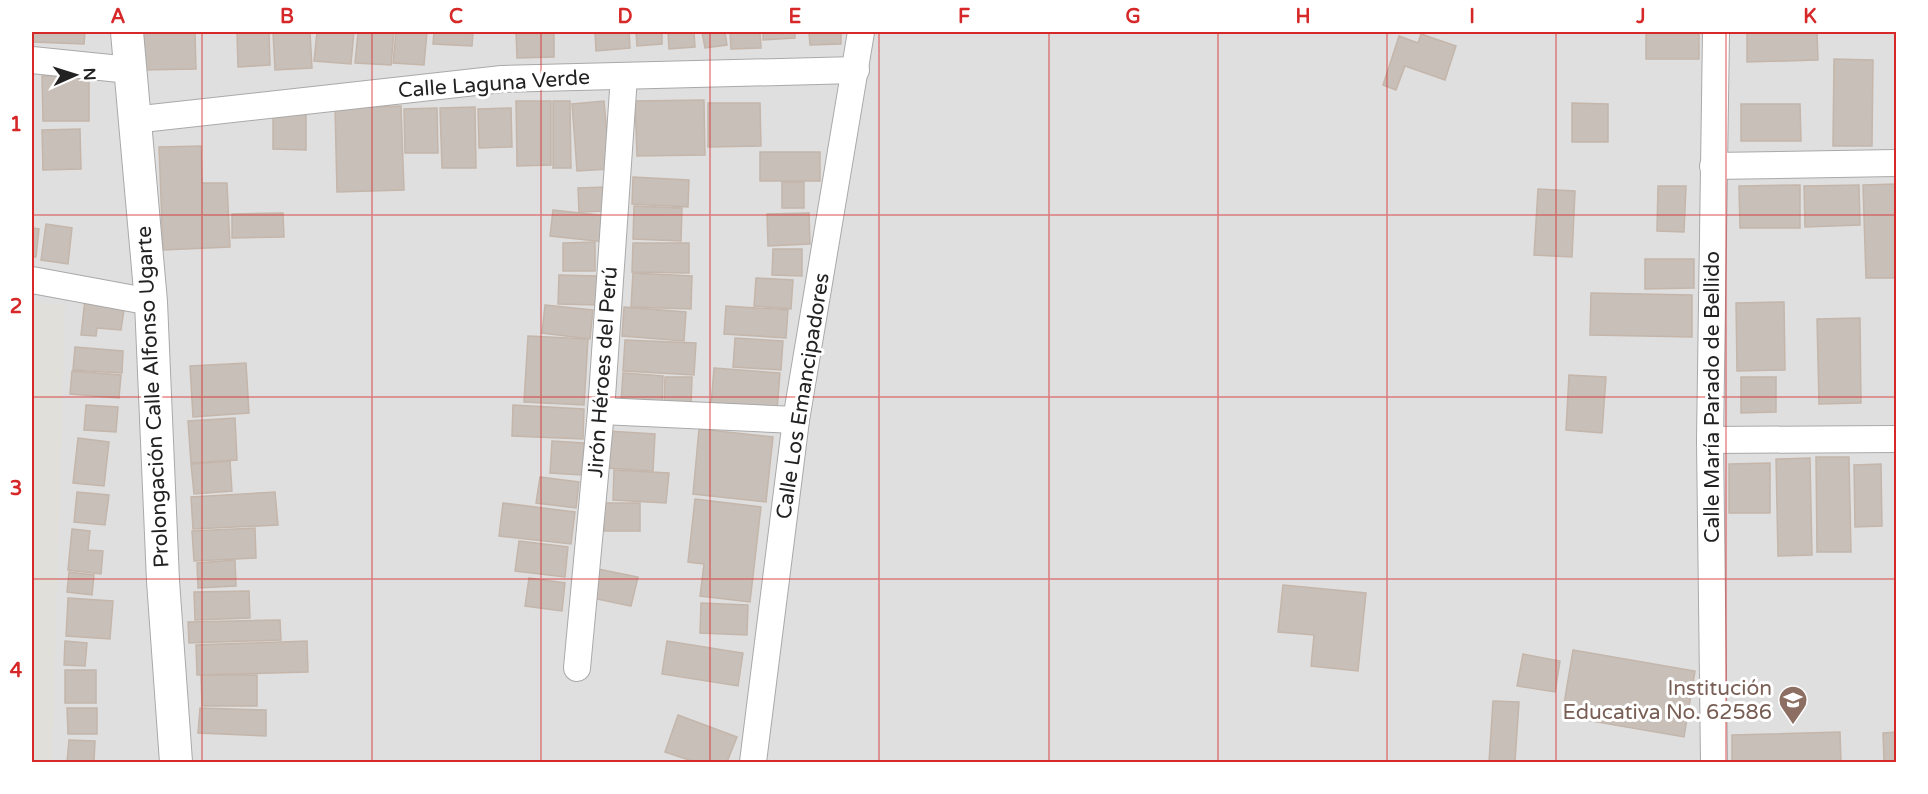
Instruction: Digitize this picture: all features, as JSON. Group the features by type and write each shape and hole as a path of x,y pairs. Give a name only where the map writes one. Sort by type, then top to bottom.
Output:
{"street":[{"name":"Prolongación Calle Alfonso Ugarte","path":"127,32 133,120 151,302 163,581 176,762"},
{"name":"Calle Los Emancipadores","path":"753,762 796,420 861,32"},
{"name":"Calle María Parado de Bellido","path":"1714,762 1710,440 1716,32"},
{"path":"32,60 130,70"},
{"name":"Calle Laguna Verde","path":"133,120 502,79 856,70"},
{"name":"Jirón Héroes del Perú","path":"577,668 601,411 624,76"},
{"path":"1713,166 1896,163"},
{"path":"32,280 151,302"},
{"path":"601,411 796,420"},
{"path":"1710,440 1896,439"}],"shaded area":[{"path":"32,32 1896,32 1896,762 32,762"},
{"path":"32,302 65,305 52,762 32,762"}],"building":[{"path":"33,32 85,32 84,44 32,42"},
{"path":"142,32 195,32 196,69 143,70"},
{"path":"237,32 269,32 270,65 238,67"},
{"path":"273,32 310,32 312,68 275,70"},
{"path":"317,32 354,32 351,64 314,61"},
{"path":"358,32 394,32 391,65 355,63"},
{"path":"396,32 427,32 424,65 393,63"},
{"path":"434,32 473,32 472,46 433,44"},
{"path":"516,32 554,32 554,57 517,58"},
{"path":"595,32 629,32 630,48 596,51"},
{"path":"636,32 662,32 662,44 637,46"},
{"path":"668,32 694,32 695,47 669,49"},
{"path":"702,32 725,32 727,45 705,48"},
{"path":"730,32 760,32 761,48 731,49"},
{"path":"763,32 795,32 795,38 763,40"},
{"path":"809,32 841,32 841,44 810,45"},
{"path":"1646,32 1699,32 1699,59 1646,59"},
{"path":"1747,32 1817,32 1818,60 1747,62"},
{"path":"1421,34 1456,46 1445,80 1405,66 1396,90 1383,85 1399,36 1418,43"},
{"path":"1834,59 1873,60 1872,146 1833,146"},
{"path":"89,75 89,121 43,121 42,76"},
{"path":"704,100 705,155 637,156 635,101"},
{"path":"516,101 551,101 551,165 517,166"},
{"path":"553,101 570,101 571,168 553,168"},
{"path":"604,101 610,169 577,171 572,104"},
{"path":"708,103 760,103 761,146 708,147"},
{"path":"1572,103 1608,104 1608,142 1572,142"},
{"path":"1741,104 1800,104 1801,141 1741,141"},
{"path":"401,106 404,190 337,192 335,108"},
{"path":"475,107 476,168 442,168 440,108"},
{"path":"437,108 438,153 405,153 404,109"},
{"path":"511,108 512,147 479,148 478,109"},
{"path":"273,111 306,111 306,150 273,149"},
{"path":"80,129 81,169 43,170 42,130"},
{"path":"201,146 202,183 227,183 230,247 163,250 159,147"},
{"path":"760,152 820,152 820,181 760,181"},
{"path":"633,177 689,180 688,207 632,204"},
{"path":"782,182 804,182 804,208 782,208"},
{"path":"1896,184 1896,278 1866,278 1863,185"},
{"path":"1800,185 1800,228 1740,228 1739,186"},
{"path":"1859,185 1860,225 1805,227 1804,186"},
{"path":"1658,186 1686,186 1684,232 1657,231"},
{"path":"606,187 607,211 579,212 578,188"},
{"path":"1538,189 1575,191 1572,257 1534,255"},
{"path":"634,206 682,208 681,241 633,239"},
{"path":"553,210 607,216 605,242 550,236"},
{"path":"283,213 284,237 232,238 232,214"},
{"path":"809,213 810,244 768,246 767,214"},
{"path":"46,224 72,228 68,264 41,260"},
{"path":"32,228 39,229 36,257 32,257"},
{"path":"595,242 595,271 563,271 563,243"},
{"path":"633,243 689,243 689,273 632,272"},
{"path":"773,249 802,249 802,276 772,275"},
{"path":"1645,259 1694,259 1694,288 1645,289"},
{"path":"633,273 692,276 691,309 631,307"},
{"path":"559,275 597,276 597,305 558,304"},
{"path":"756,278 793,280 791,309 754,306"},
{"path":"1591,293 1692,295 1692,337 1590,335"},
{"path":"85,299 125,303 121,330 97,328 96,336 81,335"},
{"path":"1784,302 1785,370 1737,371 1736,303"},
{"path":"545,305 593,310 590,339 542,333"},
{"path":"726,306 788,310 786,338 724,334"},
{"path":"624,307 686,312 684,341 622,336"},
{"path":"1860,318 1861,403 1819,404 1817,319"},
{"path":"528,336 588,339 584,405 524,402"},
{"path":"735,338 783,341 781,370 733,367"},
{"path":"625,340 696,343 694,375 623,371"},
{"path":"75,347 123,351 122,373 73,370"},
{"path":"246,363 249,413 193,417 190,366"},
{"path":"714,368 780,373 777,410 711,406"},
{"path":"72,371 121,375 119,398 70,394"},
{"path":"623,373 663,376 662,404 621,402"},
{"path":"1569,375 1606,377 1602,433 1566,430"},
{"path":"665,377 692,377 691,405 664,404"},
{"path":"1741,377 1776,377 1776,412 1741,413"},
{"path":"86,405 118,407 116,432 84,430"},
{"path":"513,405 584,409 583,439 512,436"},
{"path":"235,418 237,460 191,463 188,421"},
{"path":"699,429 773,437 766,502 693,494"},
{"path":"608,431 655,434 653,471 606,468"},
{"path":"78,438 109,442 104,486 73,483"},
{"path":"552,441 584,443 582,475 550,473"},
{"path":"1816,457 1849,457 1851,552 1817,552"},
{"path":"1810,458 1812,555 1778,556 1776,459"},
{"path":"230,461 232,491 194,494 191,464"},
{"path":"1770,463 1770,513 1729,513 1729,464"},
{"path":"1881,464 1882,526 1855,527 1854,465"},
{"path":"614,470 669,473 666,503 613,500"},
{"path":"540,477 579,482 576,508 536,503"},
{"path":"77,492 109,495 105,525 74,522"},
{"path":"275,492 278,525 193,529 191,497"},
{"path":"695,499 761,507 750,602 700,596 704,564 688,562"},
{"path":"503,503 575,512 571,544 499,536"},
{"path":"604,503 640,503 640,531 604,531"},
{"path":"255,528 256,558 194,561 192,531"},
{"path":"72,529 90,531 88,550 103,551 101,574 68,570"},
{"path":"519,541 568,547 565,577 515,571"},
{"path":"235,560 236,586 198,588 197,563"},
{"path":"598,569 638,577 631,606 592,598"},
{"path":"69,572 94,575 92,595 67,592"},
{"path":"529,578 565,583 562,611 525,606"},
{"path":"1283,585 1366,593 1358,671 1311,666 1314,635 1278,632"},
{"path":"249,591 250,618 195,620 194,592"},
{"path":"68,598 113,601 110,639 66,636"},
{"path":"701,603 748,605 747,635 700,633"},
{"path":"280,620 281,640 189,643 188,622"},
{"path":"65,641 87,643 85,666 64,665"},
{"path":"307,641 308,672 197,675 196,645"},
{"path":"667,641 743,653 738,686 662,674"},
{"path":"1573,650 1695,671 1684,737 1562,716"},
{"path":"1523,654 1560,661 1555,692 1517,686"},
{"path":"65,670 96,670 96,703 65,703"},
{"path":"201,675 257,675 257,706 202,706"},
{"path":"1493,701 1519,702 1515,762 1489,762"},
{"path":"67,708 97,708 97,734 68,734"},
{"path":"200,708 266,710 266,736 198,733"},
{"path":"678,715 737,737 727,762 695,762 665,752"},
{"path":"1840,732 1841,762 1732,762 1732,735"},
{"path":"1896,732 1896,762 1884,762 1883,733"},
{"path":"69,740 95,741 94,762 67,762"}],"place":[{"name":"Institución Educativa No. 62586","path":"1793,726"}]}
